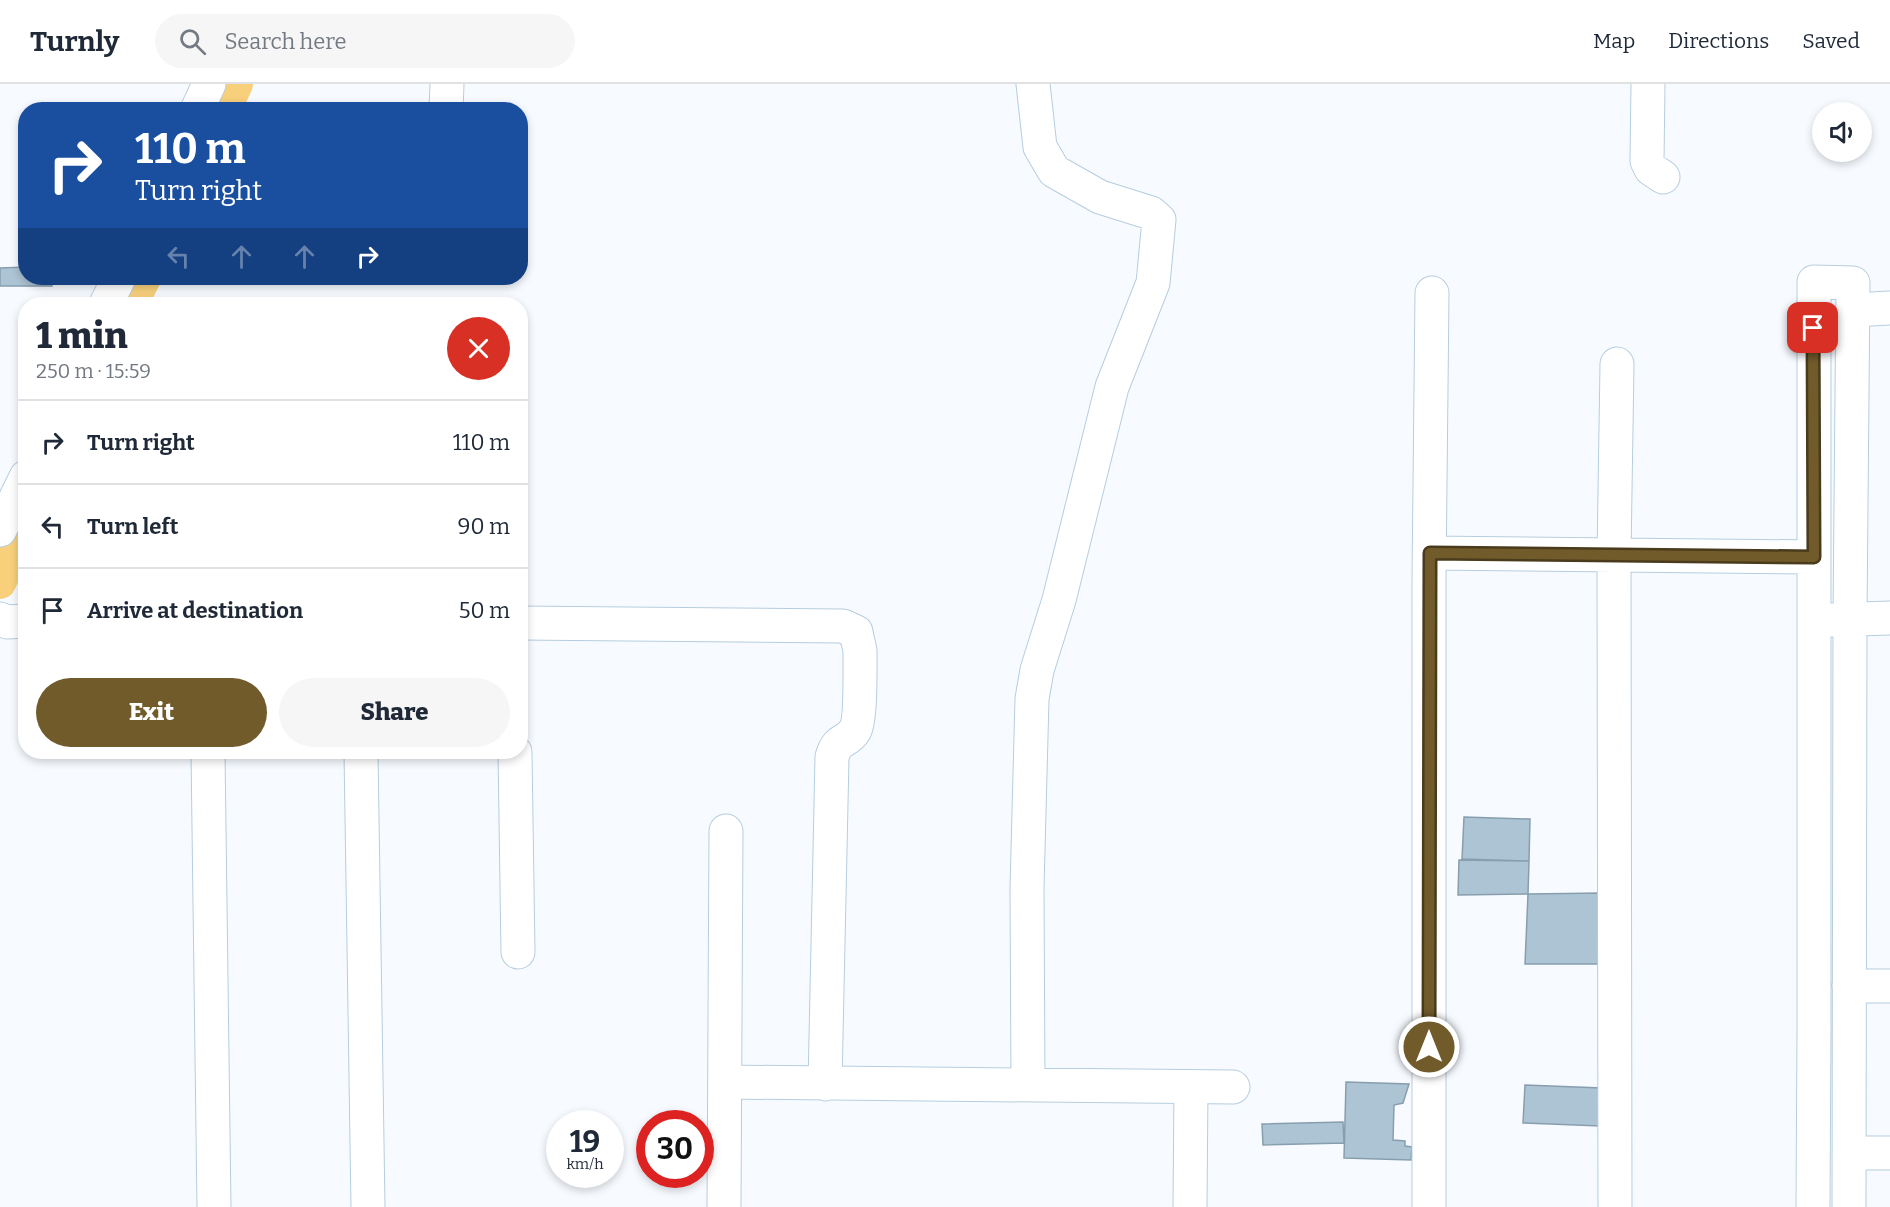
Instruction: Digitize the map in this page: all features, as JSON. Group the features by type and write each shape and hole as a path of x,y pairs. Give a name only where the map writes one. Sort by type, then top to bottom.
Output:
{"street":[{"path":"201,102 209,84"},
{"path":"446,102 447,84"},
{"path":"1028,1085 1027,888 1032,699 1037,670 1059,600 1112,387 1153,283 1158,220 1151,213 1100,198 1054,171 1040,147 1033,84"},
{"path":"1624,169 1626,84"},
{"path":"1648,84 1647,161 1651,169 1663,177"},
{"path":"1813,1207 1814,282 1853,283 1849,1207"},
{"path":"1429,1207 1432,293"},
{"path":"1854,310 1890,308"},
{"path":"1615,1207 1614,556 1617,364"},
{"path":"0,530 18,493"},
{"path":"1430,553 1814,557"},
{"path":"1814,620 1890,618"},
{"path":"528,623 843,626 856,633 860,649 856,729 839,742 832,757 825,1084"},
{"path":"208,759 214,1207"},
{"path":"362,759 368,1207"},
{"path":"515,759 518,952"},
{"path":"724,1207 726,831"},
{"path":"1849,986 1890,986"},
{"path":"725,1082 1233,1087"},
{"path":"1190,1207 1191,1087"},
{"path":"1849,1153 1890,1153"}],"building":[{"path":"18,267 18,285 52,286 0,286 0,268"},
{"path":"1464,817 1530,819 1529,861 1462,859"},
{"path":"1459,860 1529,861 1528,894 1458,895"},
{"path":"1602,893 1602,964 1525,964 1528,894"},
{"path":"1346,1082 1409,1084 1403,1103 1394,1105 1393,1140 1405,1141 1405,1146 1412,1147 1411,1160 1344,1158"},
{"path":"1525,1085 1602,1088 1600,1126 1523,1123"},
{"path":"1343,1122 1344,1143 1263,1145 1262,1124"}],"waterway":[{"path":"229,102 237,84"},
{"path":"136,297 142,285"},
{"path":"0,583 18,546"}],"route":[{"path":"1429,1047 1430,553 1814,557 1813,328"}]}
